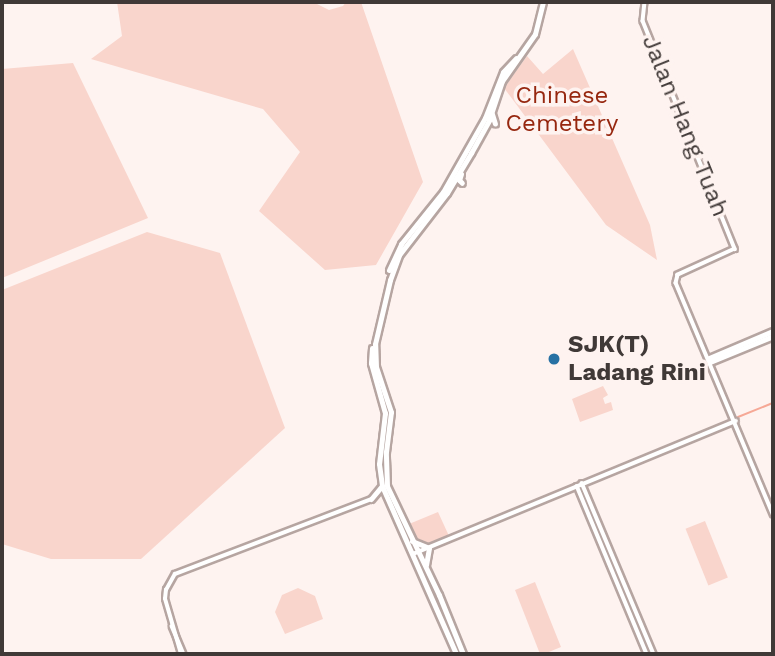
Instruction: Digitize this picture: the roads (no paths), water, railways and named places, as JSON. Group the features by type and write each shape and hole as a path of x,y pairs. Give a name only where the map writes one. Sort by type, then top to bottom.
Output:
{"main road":[{"path":"477,143 506,75 535,34 541,2"},
{"path":"456,654 426,568 415,553 387,486 386,452 390,412 375,359 390,280 402,246 408,234 443,192 467,152 485,118 503,72 532,33 541,2"},
{"path":"463,654 415,553 386,502 379,464 386,414 371,357 392,261 447,193 489,127 495,125 492,119 493,108"},
{"path":"462,183 459,179 468,158"},
{"path":"710,360 773,334"},
{"path":"382,486 372,499 386,502"},
{"path":"412,541 429,548 426,568"}],"street":[{"name":"Jalan Hang Tuah","path":"645,2 643,21 735,249 676,276 710,360"},
{"path":"710,360 773,514"},
{"path":"724,426 730,422 732,412"},
{"path":"415,553 736,421"},
{"path":"724,426 731,425 740,431"},
{"path":"582,484 654,654"},
{"path":"577,486 647,654"},
{"path":"183,654 165,599 166,590 175,575 372,499"}],"waterway":[{"path":"738,417 773,403"}],"place":[{"name":"SJK(T) Ladang Rini","path":"554,359"}],"park label":[{"name":"Chinese Cemetery","path":"562,110"}]}
